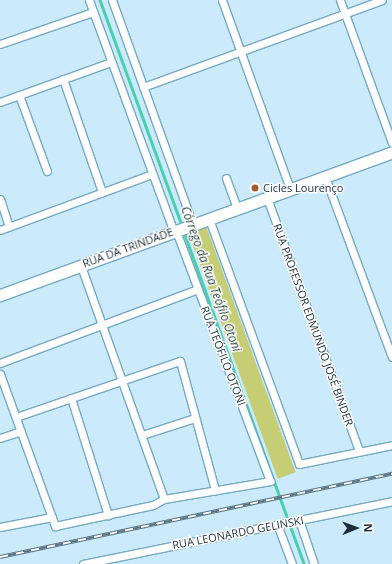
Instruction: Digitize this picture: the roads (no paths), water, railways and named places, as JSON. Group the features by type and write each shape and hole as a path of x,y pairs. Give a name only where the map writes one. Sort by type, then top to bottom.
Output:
{"main road":[{"name":"RUA DA TRINDADE","path":"0,295 392,152"}],"street":[{"name":"RUA TEÓFILO OTONI","path":"89,0 152,174 198,289 270,481 216,490"},
{"path":"112,0 193,225"},
{"path":"222,0 290,189"},
{"path":"340,0 392,143"},
{"path":"143,87 382,0"},
{"path":"0,44 93,12"},
{"path":"0,102 112,62"},
{"path":"63,79 102,192"},
{"path":"19,95 47,171"},
{"path":"0,230 152,174"},
{"path":"325,176 392,357"},
{"path":"226,178 237,209"},
{"name":"RUA PROFESSOR EDMUNDO JOSÉ BINDER","path":"267,198 359,451"},
{"path":"0,199 9,226"},
{"path":"209,219 299,464 392,445"},
{"path":"81,266 103,324 164,499"},
{"path":"0,363 198,289"},
{"path":"0,374 55,526 152,505 164,499 216,490 180,361 16,417"},
{"path":"71,398 108,515"},
{"path":"142,435 196,418"},
{"path":"0,438 21,430"},
{"name":"RUA LEONARDO GELINSKI","path":"83,564 392,501"},
{"path":"0,527 52,517"},
{"path":"296,521 314,564"},
{"path":"279,524 292,564"}],"waterway":[{"name":"Córrego da Rua Teófilo Otoni","path":"100,0 182,225"},
{"name":"Córrego da Rua Teófilo Otoni","path":"184,232 304,564"}],"railway":[{"path":"0,557 392,474"}],"place":[{"name":"Cicles Lourenço","path":"255,188"}]}
